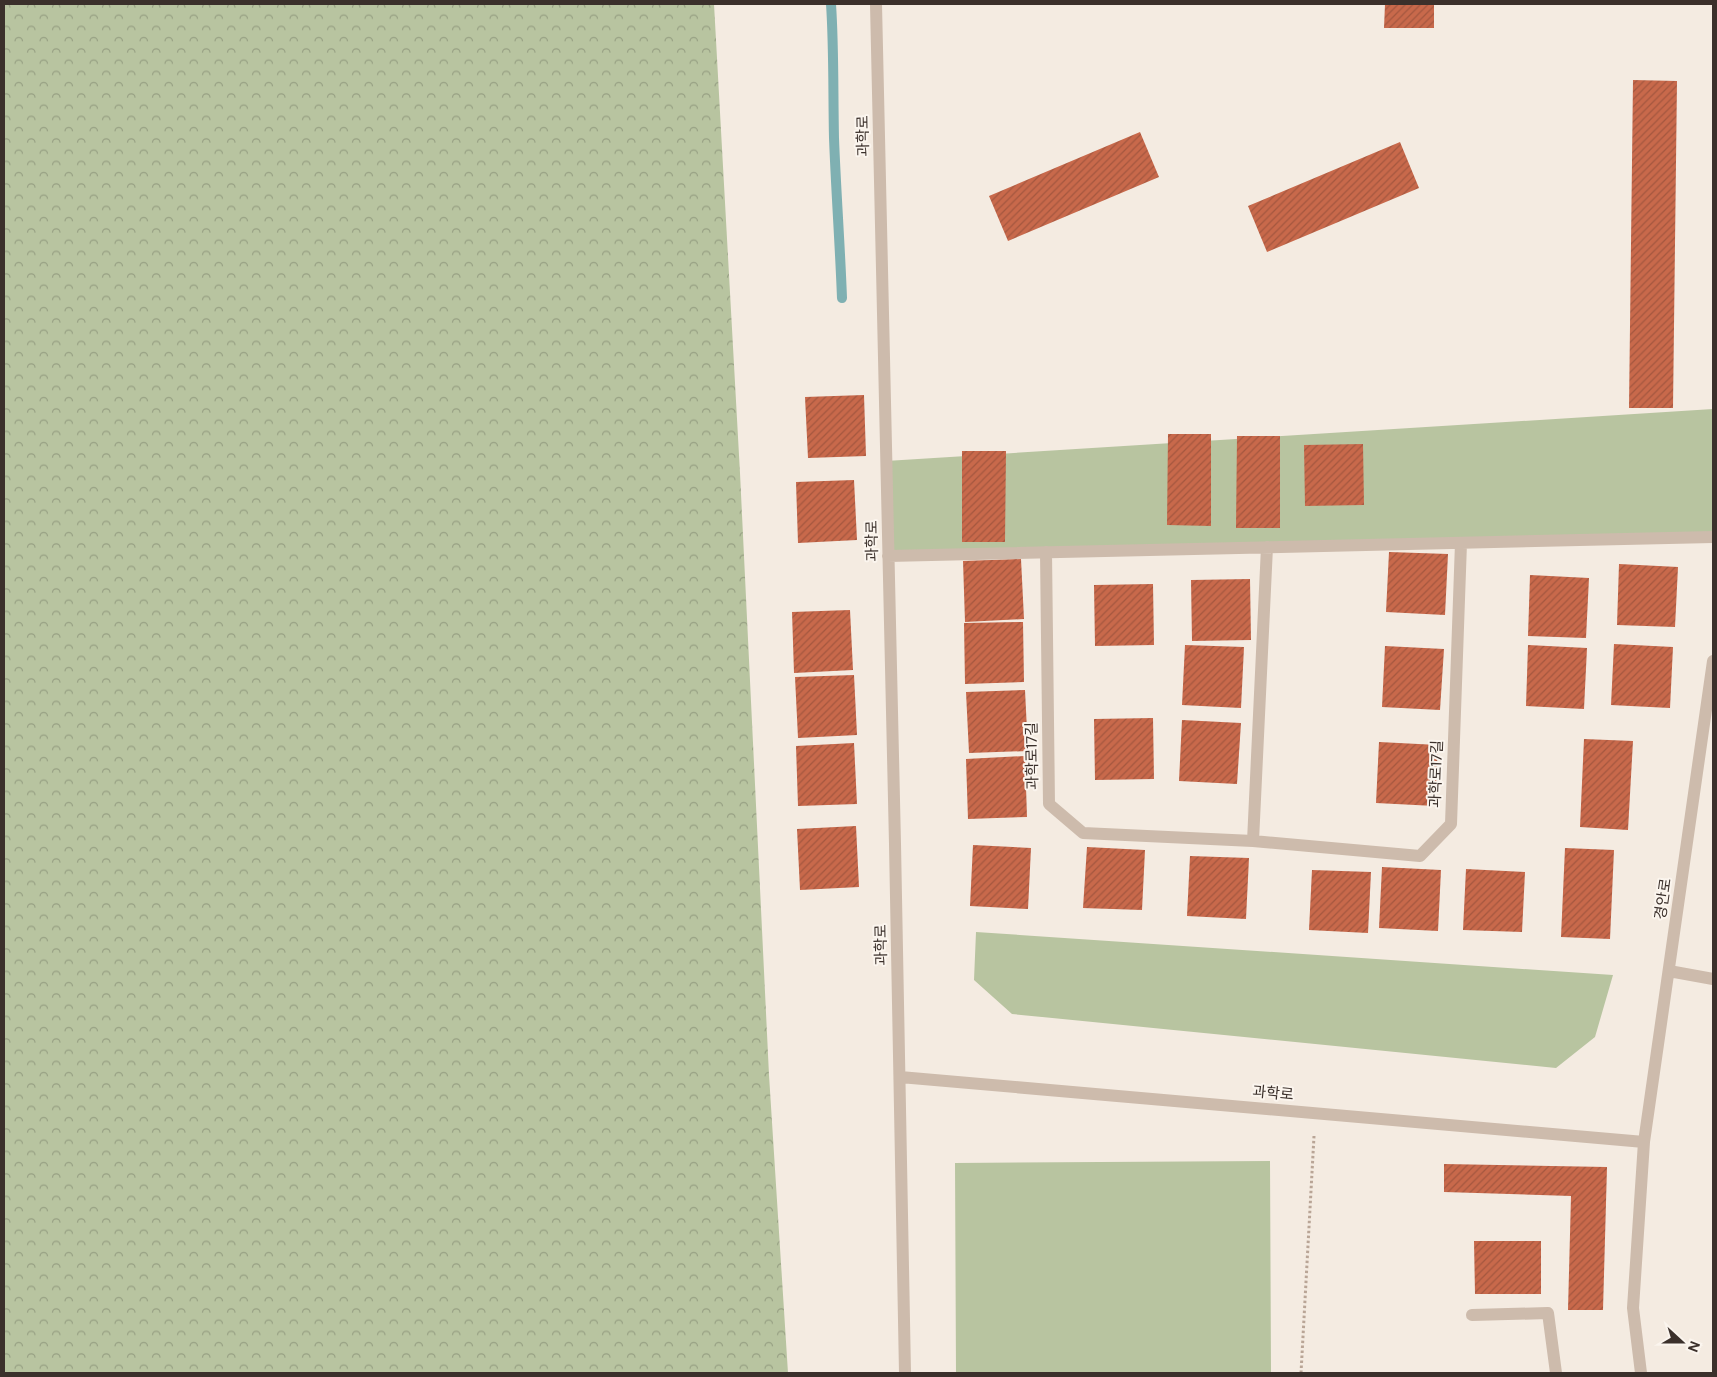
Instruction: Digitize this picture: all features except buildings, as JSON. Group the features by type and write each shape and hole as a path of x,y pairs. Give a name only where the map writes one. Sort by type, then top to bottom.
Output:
{"street":[{"name":"과학로","path":"876,4 905,1373"},
{"path":"888,556 1713,537"},
{"name":"과학로17길","path":"1046,552 1049,804 1083,833 1253,841 1420,856 1451,824 1461,543"},
{"path":"1253,841 1267,547"},
{"name":"경안로","path":"1642,1373 1633,1308 1644,1142 1713,661"},
{"path":"1669,971 1713,979"},
{"name":"과학로","path":"900,1077 1644,1142"},
{"path":"1472,1315 1548,1313 1556,1373"}],"path":[{"path":"1301,1373 1315,1113"}],"green space":[{"path":"4,4 714,4 740,473 769,1075 788,1373 4,1373"},
{"path":"1713,409 1713,537 888,556 886,461"},
{"path":"976,932 1613,975 1595,1037 1556,1068 1012,1014 974,980"},
{"path":"1270,1161 1271,1373 956,1373 955,1163"}],"waterway":[{"path":"831,4 834,138 842,298"}]}
